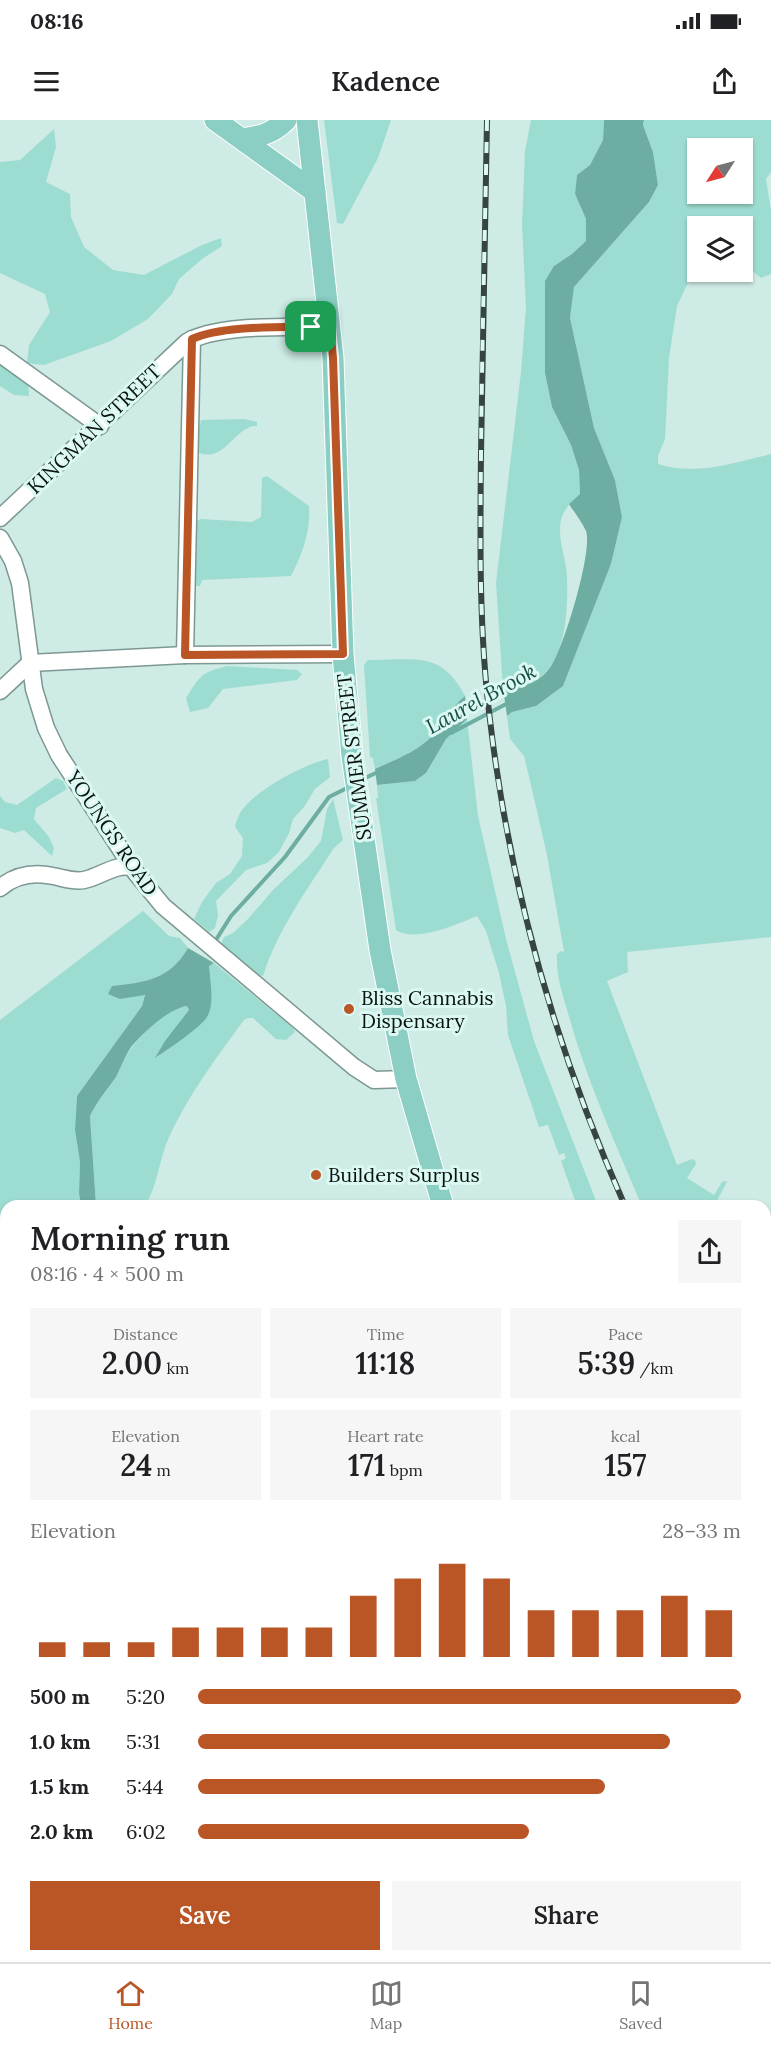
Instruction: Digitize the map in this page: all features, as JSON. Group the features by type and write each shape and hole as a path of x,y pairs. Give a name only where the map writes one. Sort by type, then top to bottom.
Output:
{"main road":[{"path":"215,120 315,192"},
{"path":"242,139 261,137 278,128 286,120"},
{"name":"SUMMER STREET","path":"307,120 333,368 343,654 352,756 380,950 406,1079 440,1200"}],"street":[{"name":"KINGMAN STREET","path":"0,518 192,339 209,333 230,330 330,326"},
{"path":"185,655 192,339"},
{"path":"0,354 100,426"},
{"name":"YOUNGS ROAD","path":"0,538 13,561 20,584 36,701 51,741 133,868 159,902 190,930 367,1077 374,1080 406,1079"},
{"path":"0,691 30,663 185,655 343,654"},
{"path":"53,876 86,870 124,853"},
{"path":"0,888 18,877 39,874 75,881 92,878 123,866 133,868"}],"shaded area":[{"path":"324,120 391,120 378,158 343,224 337,223"},
{"path":"531,120 604,120 603,140 590,165 577,175 575,194 586,219 586,241 554,266 545,307 545,373 552,407 571,445 579,470 580,494 566,509 560,527 567,576 567,606 563,636 552,664 542,676 527,686 503,688 496,583 521,372 526,307 522,225 525,151"},
{"path":"604,120 644,120 643,125 653,152 658,185 649,202 574,287 570,318 594,428 615,480 622,517 611,564 563,686 536,706 512,712 507,716 503,688 524,686 536,681 547,672 557,656 576,599 585,558 586,531 569,504 580,494 579,470 571,445 552,407 545,373 545,281 554,266 586,241 586,219 575,194 577,175 590,165 603,140"},
{"path":"644,120 771,120 771,172 766,179 771,211 771,274 761,278 753,271 753,216 687,216 688,282 677,306 669,358 665,439 658,456 658,464 686,469 715,467 771,454 771,937 627,952 628,972 607,981 677,1165 695,1160 696,1164 687,1178 714,1195 722,1182 727,1182 717,1200 639,1200 611,1135 583,1062 562,991 557,969 557,954 564,952 547,855 524,756 510,739 507,716 512,712 536,706 563,686 611,564 622,517 615,480 594,428 570,318 574,287 649,202 658,185 653,152 643,125"},
{"path":"54,129 56,147 46,182 70,194 71,217 84,247 113,270 144,275 202,245 221,238 222,246 202,259 179,279 172,294 148,319 111,341 44,365 27,363 29,345 50,312 45,294 0,273 0,162 20,160"},
{"path":"0,362 28,381 29,396 14,395 0,386"},
{"path":"244,419 257,422 257,426 242,432 214,454 199,453 196,444 201,420"},
{"path":"267,476 309,506 309,525 305,542 291,576 202,580 200,586 191,583 195,522 201,519 252,522 261,517 262,478"},
{"path":"412,659 436,664 456,681 465,696 426,742 375,769 373,758 370,757 364,665 368,660"},
{"path":"227,666 297,670 302,674 297,680 223,689 208,708 190,712 186,698 198,680 206,673"},
{"path":"465,696 467,719 446,739 426,773 415,781 377,785 375,769 426,742"},
{"path":"467,719 478,816 506,939 534,1041 596,1200 575,1200 561,1161 566,1158 564,1153 559,1155 548,1125 539,1127 508,1035 506,1006 499,973 486,931 477,916 425,933 404,933 396,930 376,798 378,798 377,785 415,781 426,773 446,739"},
{"path":"328,759 330,777 315,789 293,819 279,852 267,863 246,870 216,901 218,915 215,928 209,932 194,919 202,902 216,883 230,874 242,856 243,838 235,827 240,813 255,796 280,780"},
{"path":"56,778 63,781 67,789 36,808 34,819 49,837 54,848 52,856 24,830 15,833 0,828 0,796 5,802 17,805"},
{"path":"333,799 343,840 334,848 294,910 263,976 256,975 221,944 224,937 233,933 247,920 321,841 327,809"},
{"path":"143,911 169,936 180,938 188,948 173,967 156,978 112,986 120,999 145,994 142,1006 77,1096 75,1130 80,1162 80,1200 0,1200 0,1020"},
{"path":"188,948 214,963 209,966 211,1006 207,1017 183,1039 155,1058 189,1010 187,1006 164,1016 131,1047 116,1077 90,1116 96,1200 80,1200 80,1162 75,1130 77,1096 142,1006 145,995 120,999 108,994 112,986 156,978 181,959"},
{"path":"214,963 295,1032 286,1040 276,1039 253,1018 244,1020 204,1077 177,1121 166,1145 148,1200 96,1200 90,1116 116,1077 130,1050 156,1022 179,1008 187,1006 189,1010 157,1057 207,1017 209,966"}],"waterway":[{"name":"Laurel Brook","path":"451,733 508,703"},
{"name":"Laurel Brook","path":"363,779 378,772"},
{"name":"Laurel Brook","path":"214,943 231,916 285,857 329,797 349,787"}],"railway":[{"path":"487,120 481,554 482,621 490,720 510,846 539,968 578,1088 622,1200"}],"place":[{"name":"Bliss Cannabis Dispensary","path":"349,1009"},
{"name":"Builders Surplus","path":"316,1175"}],"route":[{"path":"330,326 343,654 185,655 183,654 192,339 223,331 311,327 330,326"}]}
